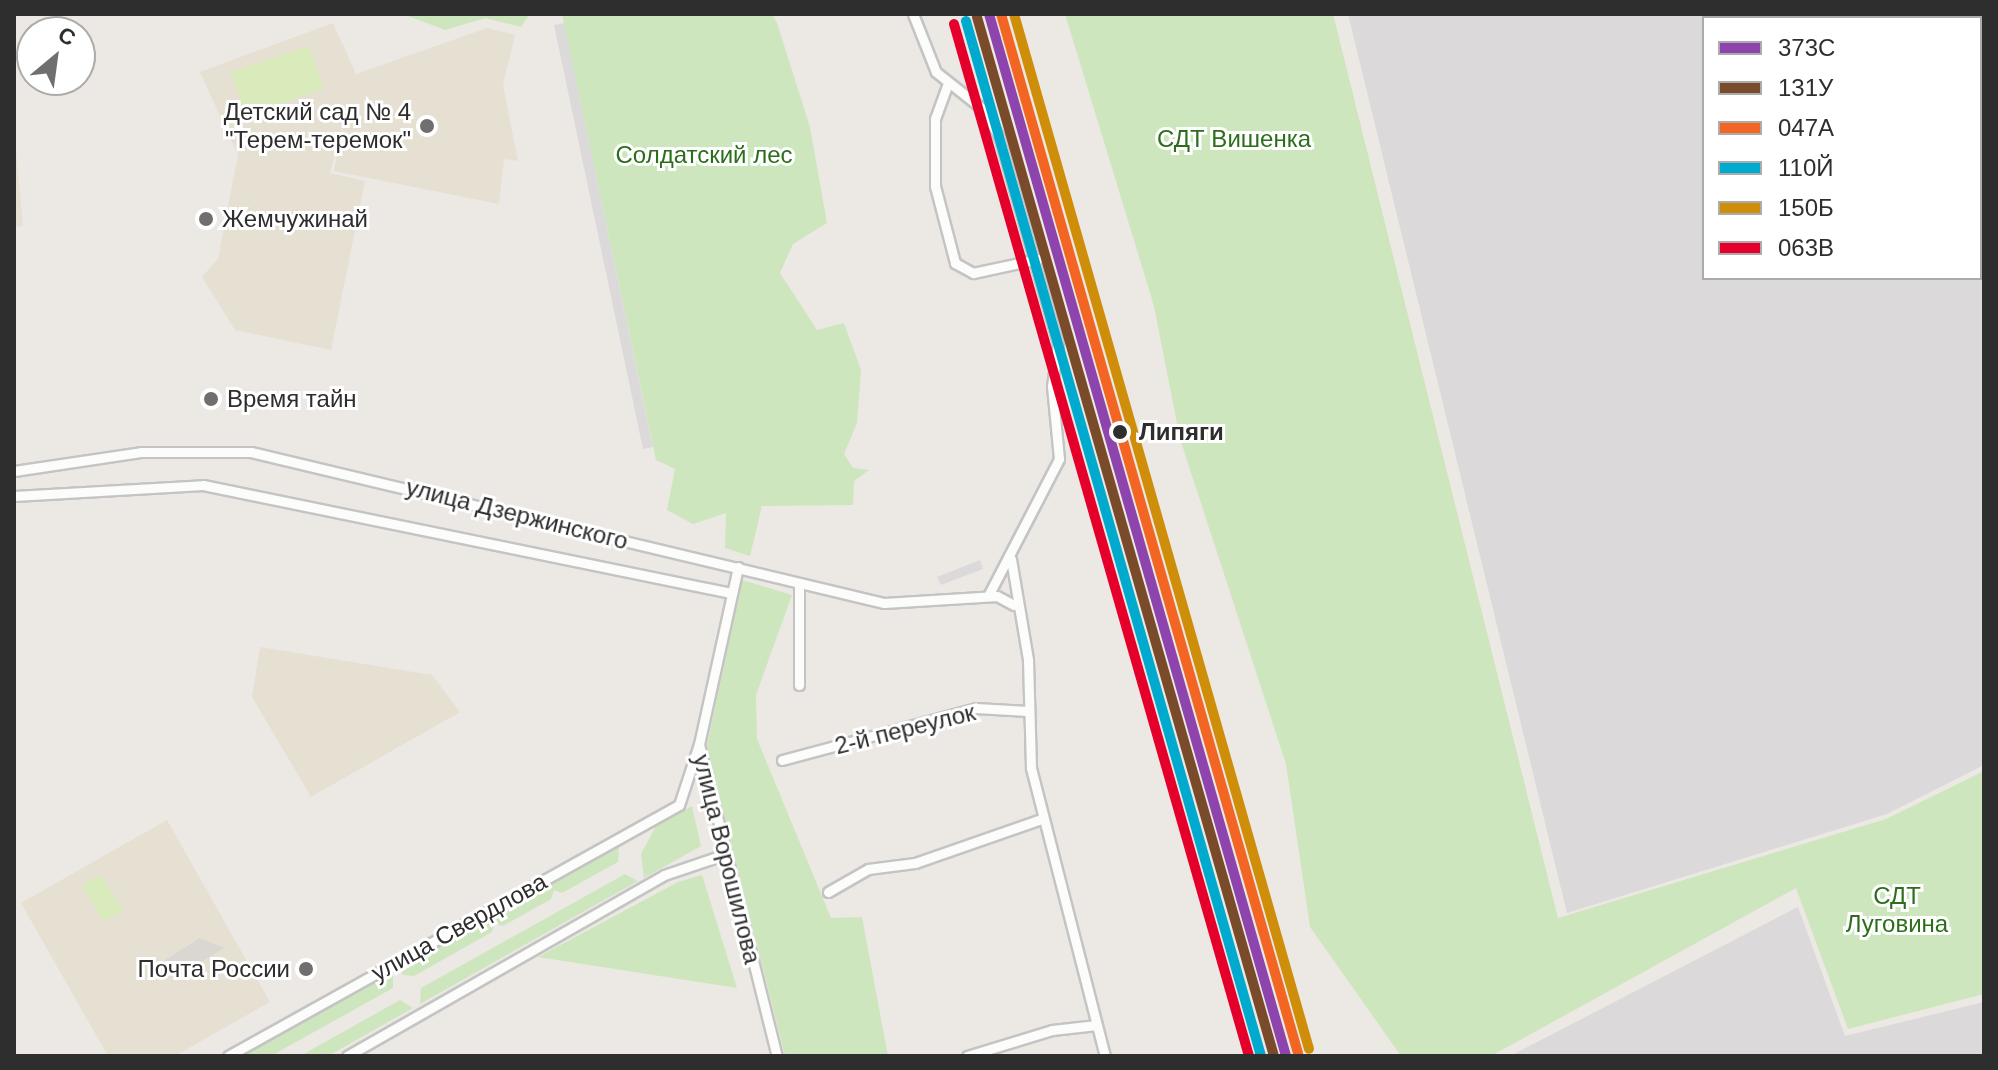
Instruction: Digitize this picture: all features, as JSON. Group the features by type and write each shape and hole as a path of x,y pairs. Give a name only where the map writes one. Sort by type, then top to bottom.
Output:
{"street":[{"path":"913,14 928,59 948,83 984,110 1000,139 1038,259 1058,343 1052,386 1060,446 1011,559 988,596"},
{"path":"948,83 935,119 935,186 955,263 973,273 1038,259"},
{"name":"улица Дзержинского","path":"14,471 141,452 251,452 799,583 904,605 988,596 1014,605"},
{"name":"улица Дзержинского","path":"14,496 203,485 731,593"},
{"path":"1011,559 1014,605 1028,660 1028,711 1041,819 1105,1056"},
{"name":"улица Ворошилова","path":"738,567 699,744 723,855 777,1056"},
{"path":"799,583 799,685"},
{"name":"2-й переулок","path":"782,760 976,708 1028,711"},
{"name":"улица Свердлова","path":"228,1056 679,805 686,794 699,744"},
{"path":"828,892 868,869 915,863 1041,819"},
{"path":"347,1056 664,875 723,855"},
{"path":"967,1056 1052,1030 1097,1025"}],"shaded area":[{"path":"1348,14 1984,14 1984,765 1887,814 1567,913"},
{"path":"333,23 356,74 487,28 515,35 503,85 518,161 504,159 499,204 334,171 347,106 330,173 365,181 331,350 235,330 202,277 218,259 238,155 200,72"},
{"path":"564,23 653,447 643,449 554,25"},
{"path":"14,129 23,226 14,227"},
{"path":"980,560 983,569 941,585 937,577"},
{"path":"260,647 432,675 460,712 311,797 252,697"},
{"path":"167,820 270,1002 175,1056 108,1056 21,903"},
{"path":"1798,907 1845,1036 1984,1002 1984,1056 1510,1056"},
{"path":"200,938 224,948 176,977 165,960"}],"green space":[{"path":"403,14 530,14 521,27 485,18 445,30"},
{"name":"Солдатский лес","path":"562,14 772,14 777,23 810,127 827,223 793,244 780,273 817,330 844,323 861,370 857,423 844,454 853,468 869,470 854,481 853,505 762,506 750,556 725,548 726,513 693,524 667,510 675,469 656,460"},
{"name":"СДТ Вишенка","path":"1065,14 1333,14 1558,918 1886,819 1984,771 1984,994 1848,1029 1796,888 1491,1056 1401,1056 1310,927 1286,764 1180,439 1154,306"},
{"path":"309,46 324,89 246,115 231,72"},
{"path":"742,580 792,595 756,695 757,739 831,918 862,917 888,1056 785,1056 707,746"},
{"path":"692,806 701,846 644,878 641,854 656,826"},
{"path":"619,846 618,862 562,893 554,890 551,899 503,926 495,923 492,932 414,976 403,975 399,968"},
{"path":"625,874 638,881 420,1004 421,988"},
{"path":"100,875 123,910 104,921 82,886"},
{"path":"702,875 737,988 538,957 678,882"},
{"path":"393,971 393,988 271,1056 241,1056"},
{"path":"400,1000 413,1008 328,1056 300,1056"}],"railway":[{"path":"1284,996 1301,1056"}],"transit line":[{"name":"373C","path":"989,14 1286,1056"},
{"name":"047А","path":"1001,14 1298,1053"},
{"name":"150Б","path":"1014,14 1309,1049"},
{"name":"131У","path":"977,17 1274,1056"},
{"name":"110Й","path":"966,21 1261,1056"},
{"name":"063В","path":"954,24 1249,1056"}],"place":[{"name":"Детский сад № 4 \"Терем-теремок\"","path":"427,126"},
{"name":"Жемчужинай","path":"206,219"},
{"name":"Время тайн","path":"211,399"},
{"name":"Липяги","path":"1120,432"},
{"name":"Почта России","path":"306,969"}],"park label":[{"name":"СДТ Луговина","path":"1897,910"}]}
